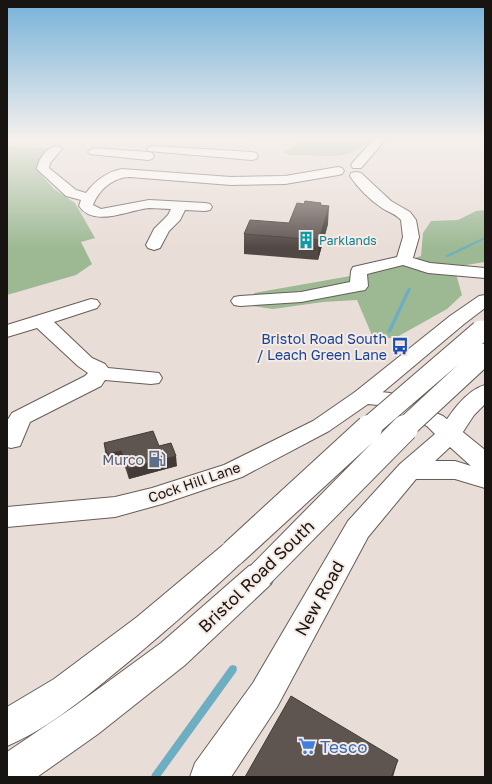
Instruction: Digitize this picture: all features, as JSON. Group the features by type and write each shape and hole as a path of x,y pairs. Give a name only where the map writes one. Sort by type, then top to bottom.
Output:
{"main road":[{"path":"50,175 71,193 88,198"},
{"path":"114,175 108,178 88,198 86,206 91,210 100,212 149,204 205,208"},
{"path":"152,175 231,181 286,180 321,175"},
{"path":"359,175 375,196 389,206 405,214 410,225 410,247 404,260"},
{"path":"154,245 162,229 175,217 179,206"},
{"path":"240,301 301,297 359,286 359,271 404,260 428,268 485,273"},
{"path":"464,270 485,283"},
{"name":"Cock Hill Lane","path":"7,517 114,507 153,498 233,471 321,426 363,396 457,320 485,300"},
{"path":"7,331 91,304"},
{"path":"40,320 85,362 98,368 99,372"},
{"name":"Bristol Road South","path":"7,728 66,691 136,636 233,553 388,410 484,338"},
{"name":"Bristol Road South","path":"7,775 85,721 173,654 260,576 410,423 484,338"},
{"path":"99,372 151,378"},
{"path":"11,440 20,418 93,381 99,372"},
{"name":"New Road","path":"209,777 265,695 358,529 410,470 449,435 466,410 485,392"},
{"path":"363,396 372,406 426,431 449,435 485,464"},
{"path":"410,470 455,470 485,479"}],"green space":[{"path":"7,175 41,175 54,189 75,203 95,238 81,242 92,264 76,275 7,295"},
{"path":"485,210 485,262 454,267 462,295 447,309 397,337 374,340 357,300 323,302 273,309 252,306 254,293 373,272 421,256 423,233 431,221 458,220 476,211"}],"building":[{"path":"305,201 321,203 320,205 329,206 319,240 244,234 250,220 289,223 297,203 304,204"},
{"path":"153,431 159,446 171,443 176,456 128,469 121,451 107,454 104,443"},
{"name":"Tesco","path":"291,696 398,760 391,777 245,777"}],"waterway":[{"path":"447,256 485,238"},
{"path":"389,332 409,289"},
{"path":"155,777 233,669"}],"place":[{"name":"Parklands","path":"306,240"},
{"name":"Bristol Road South / Leach Green Lane","path":"400,346"},
{"name":"Murco","path":"157,459"},
{"name":"Tesco","path":"307,746"}]}
